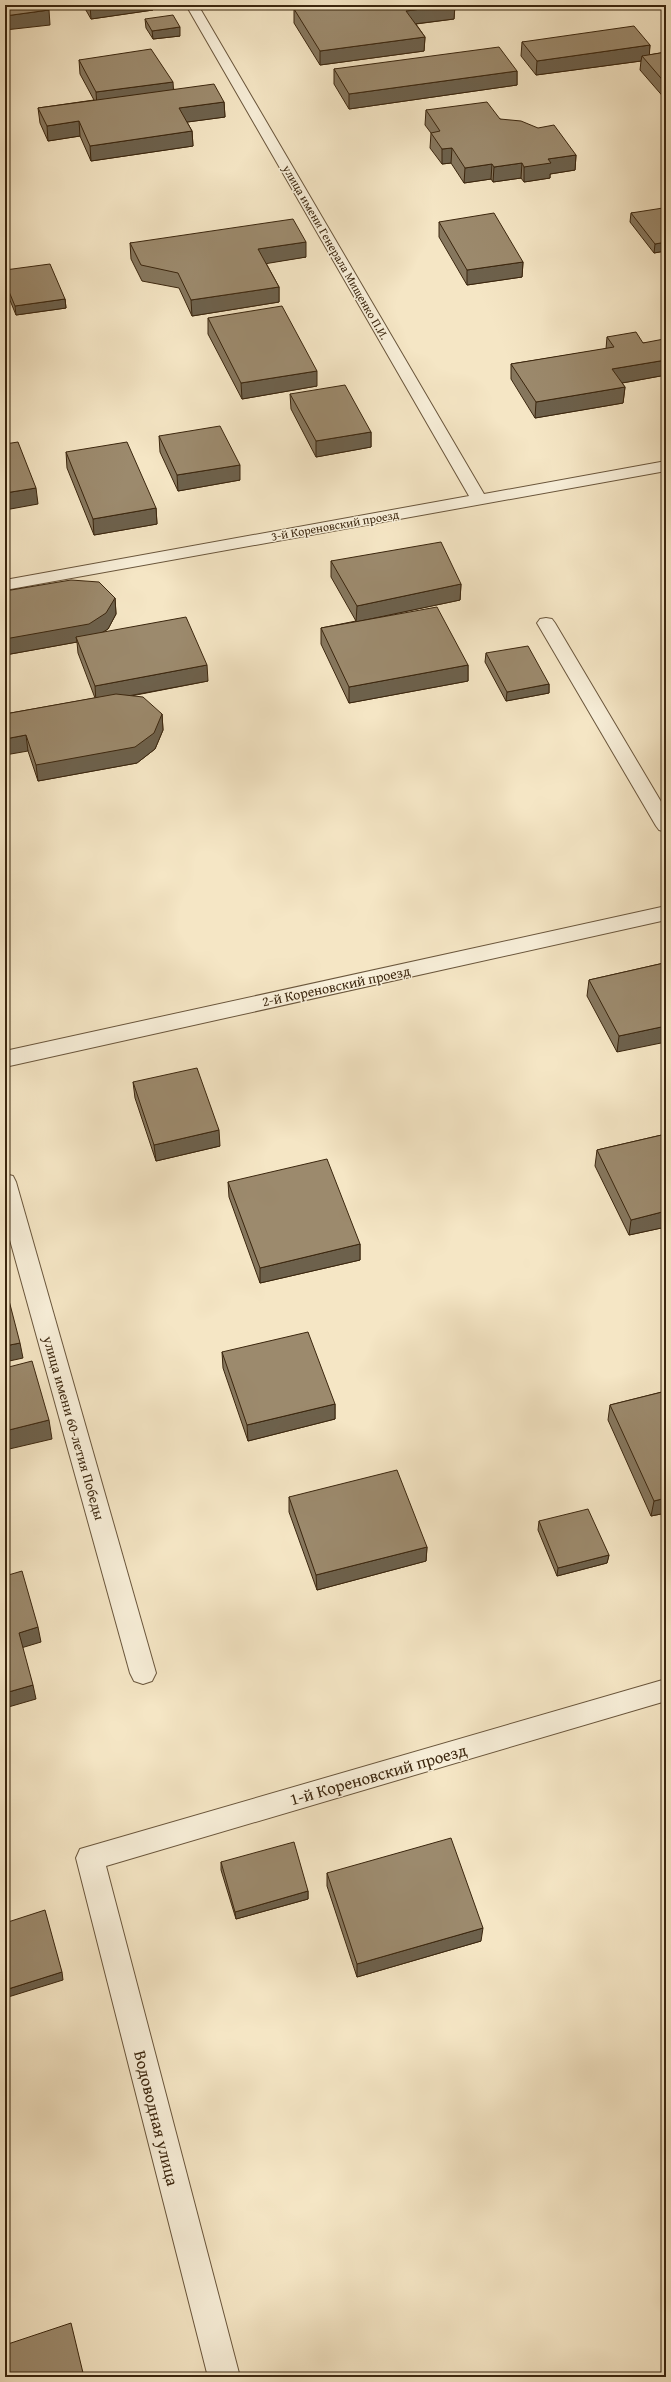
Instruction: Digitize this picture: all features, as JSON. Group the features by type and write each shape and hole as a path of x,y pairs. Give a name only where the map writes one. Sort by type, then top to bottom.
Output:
{"street":[{"name":"улица имени Генерала Мищенко П.И.","path":"192,5 479,499"},
{"name":"3-й Кореновский проезд","path":"5,585 666,466"},
{"path":"546,623 666,826"},
{"name":"2-й Кореновский проезд","path":"5,1059 666,913"},
{"name":"улица имени 60-летия Победы","path":"5,1182 143,1673"},
{"name":"1-й Кореновский проезд","path":"90,1858 666,1690"},
{"name":"Водоводная улица","path":"90,1858 224,2377"}],"building":[{"path":"5,5 47,5 49,10 5,16"},
{"path":"324,5 452,5 406,11 425,37 320,51 294,9"},
{"path":"173,15 180,27 152,31 145,19"},
{"path":"634,26 650,45 537,61 522,42"},
{"path":"499,47 517,71 349,94 334,69"},
{"path":"151,49 173,82 96,92 79,60"},
{"path":"666,52 666,84 642,56"},
{"path":"214,84 224,102 179,108 192,131 90,146 79,121 47,126 38,108"},
{"path":"487,102 500,119 521,121 538,128 554,125 576,155 548,159 551,163 524,167 522,163 494,167 492,164 465,168 452,148 442,149 431,133 440,131 426,110"},
{"path":"663,208 666,212 666,242 655,244 631,213"},
{"path":"494,213 523,262 467,270 439,222"},
{"path":"293,219 306,242 258,249 279,287 191,300 178,273 141,265 130,243"},
{"path":"50,264 65,299 15,306 5,282 5,270"},
{"path":"282,306 317,371 241,383 208,318"},
{"path":"636,332 643,343 664,339 666,342 666,360 612,369 625,387 536,402 511,364 614,347 607,337"},
{"path":"345,385 371,432 316,441 290,394"},
{"path":"220,426 240,465 177,475 159,436"},
{"path":"18,442 36,488 5,493 5,444"},
{"path":"127,442 156,508 93,519 66,452"},
{"path":"441,542 461,584 357,606 331,561"},
{"path":"71,580 99,582 115,598 106,613 89,624 5,639 5,591"},
{"path":"437,607 468,665 349,687 321,628"},
{"path":"186,617 207,665 95,686 76,637"},
{"path":"528,646 549,684 507,692 486,653"},
{"path":"116,694 143,697 162,714 154,733 135,747 36,765 26,735 5,739 5,714"},
{"path":"664,963 666,967 666,1026 619,1036 589,980"},
{"path":"197,1068 219,1130 154,1145 133,1082"},
{"path":"666,1134 666,1211 631,1220 597,1150"},
{"path":"327,1159 360,1244 260,1268 228,1182"},
{"path":"5,1285 20,1343 5,1346"},
{"path":"308,1332 335,1404 247,1425 222,1352"},
{"path":"32,1361 49,1420 5,1431 5,1368"},
{"path":"666,1391 666,1498 654,1501 610,1405"},
{"path":"397,1470 427,1547 316,1575 289,1497"},
{"path":"588,1509 609,1555 558,1568 539,1521"},
{"path":"22,1571 38,1627 19,1633 33,1685 5,1693 5,1576"},
{"path":"451,1838 483,1928 357,1964 327,1873"},
{"path":"294,1842 308,1891 235,1912 221,1862"},
{"path":"45,1910 62,1972 5,1990 5,1923"},
{"path":"71,2323 84,2377 5,2377 5,2345"}]}
